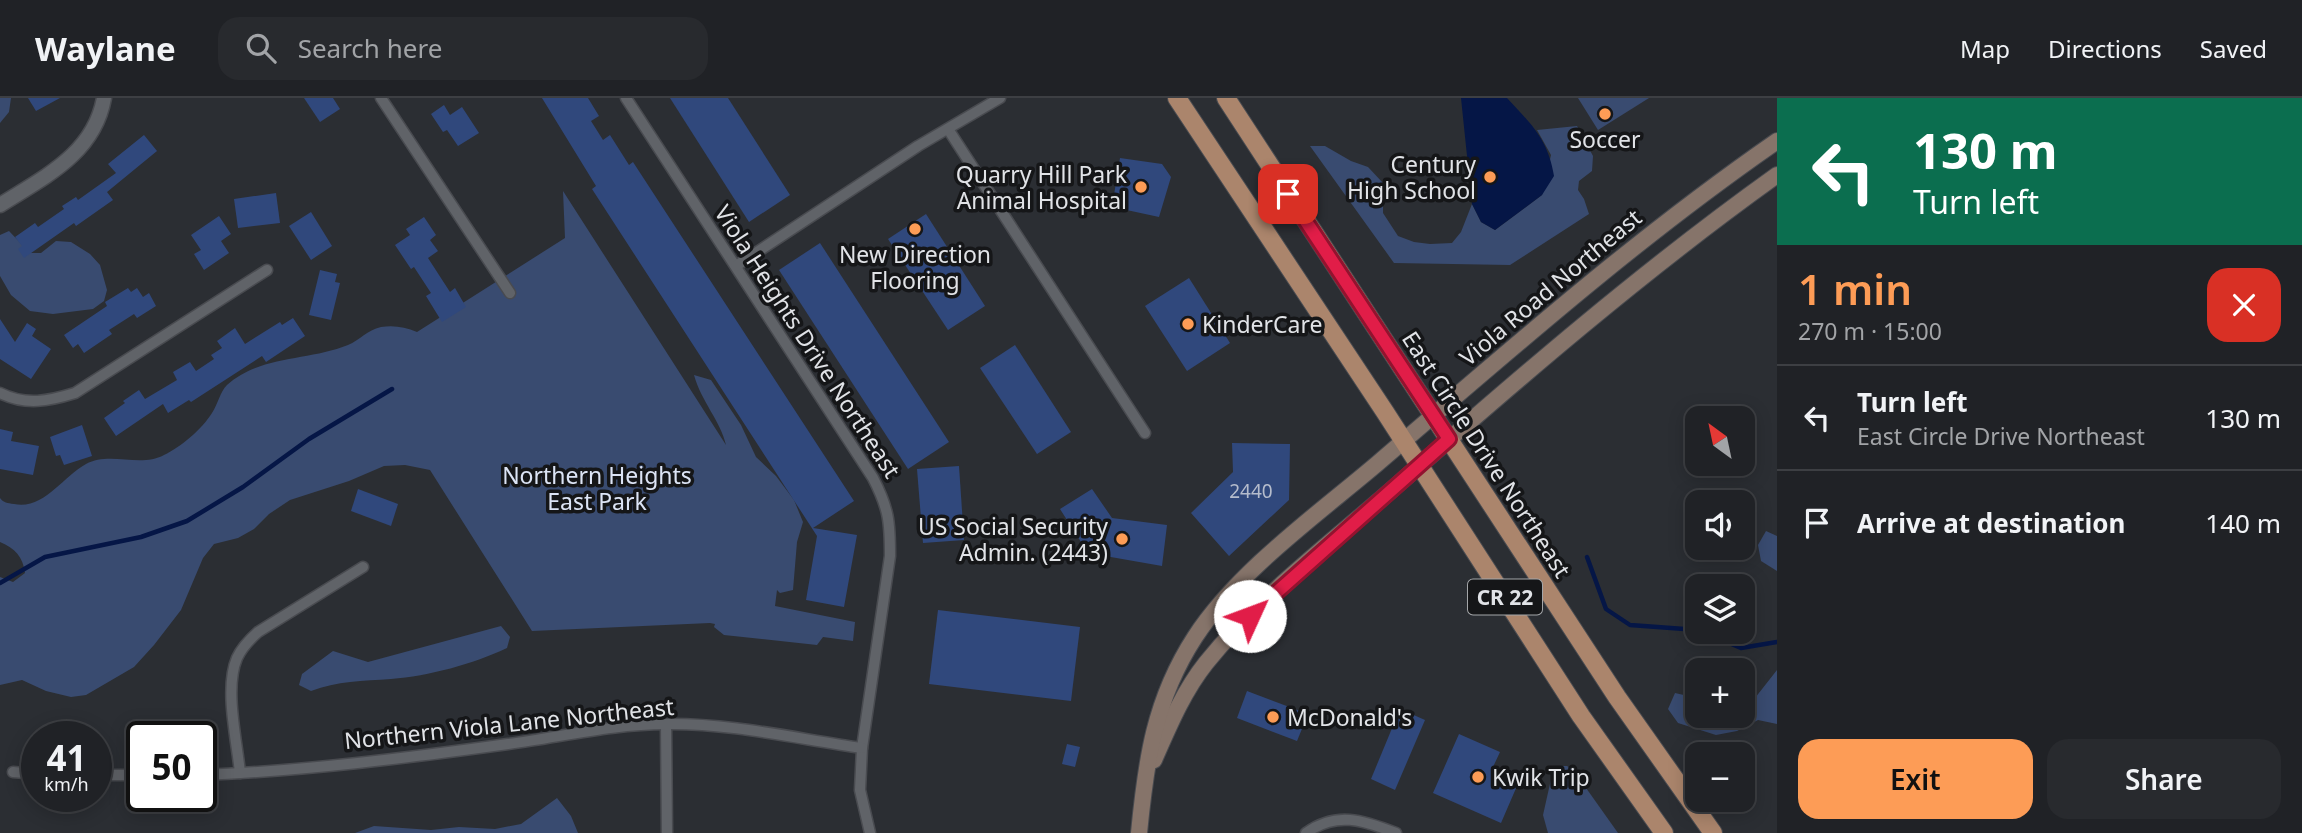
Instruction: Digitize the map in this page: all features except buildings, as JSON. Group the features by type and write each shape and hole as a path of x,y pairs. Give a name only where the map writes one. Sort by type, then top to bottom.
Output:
{"main road":[{"name":"CR 22","path":"1177,98 1585,722 1664,833"},
{"name":"East Circle Drive Northeast","path":"1226,98 1624,707 1713,833"},
{"name":"Viola Road Northeast","path":"1139,833 1149,747 1168,684 1194,638 1234,589 1549,314 1640,240 1777,141"},
{"name":"Viola Road Northeast","path":"1147,775 1189,687 1223,643 1289,580 1449,439 1616,299 1777,175"}],"street":[{"path":"0,205 61,166 79,151 97,122 104,98"},
{"path":"381,98 510,293"},
{"name":"Viola Heights Drive Northeast","path":"626,98 873,478 886,503 890,525 890,556 862,748 860,790 870,833"},
{"path":"736,266 1000,98"},
{"path":"948,129 1145,433"},
{"path":"0,393 26,401 43,402 75,393 267,270"},
{"path":"240,773 231,690 236,660 245,644 258,632 363,567"},
{"path":"666,724 667,833"},
{"name":"Northern Viola Lane Northeast","path":"217,774 506,744 666,724 699,725 862,748"},
{"path":"13,772 21,773"},
{"path":"1306,833 1324,822 1351,818 1396,833"}],"green space":[{"path":"0,98 11,98 9,112 0,123"},
{"name":"Soccer","path":"1578,98 1649,98 1598,130"},
{"path":"1577,126 1593,156 1592,171 1579,181 1578,190 1589,214 1510,265 1394,263 1310,146 1325,146 1368,167 1383,183 1383,213 1398,236 1414,242 1452,243 1461,232 1472,204 1481,222 1495,230 1542,195 1551,155 1537,130"},
{"name":"Northern Heights East Park","path":"563,191 726,445 694,375 711,380 741,425 756,457 776,476 794,500 803,522 797,542 793,590 780,593 777,590 775,606 855,622 853,641 823,637 817,645 724,635 714,627 715,624 710,623 532,631 430,470 405,465 384,466 349,481 290,500 269,514 254,529 238,538 214,544 203,558 181,610 154,645 134,667 86,695 71,697 46,691 22,680 0,685 0,577 13,582 25,573 17,554 0,542 0,498 6,502 25,505 44,497 77,470 95,460 155,459 171,452 203,425 227,385 254,368 333,350 381,327 399,327 417,332 565,238"},
{"path":"9,231 30,253 41,253 56,241 71,242 90,254 100,265 107,290 104,301 93,309 53,314 30,311 11,295 0,276 0,235"},
{"path":"1766,531 1777,536 1777,571 1761,561 1758,545"},
{"path":"501,626 510,637 507,648 465,664 420,675 340,683 311,691 299,685 302,674 333,651 368,662"},
{"path":"1777,670 1777,724 1755,722 1755,698"},
{"path":"1675,693 1685,695 1685,725 1678,723 1668,709"},
{"path":"1694,728 1743,728 1737,731 1716,735"},
{"path":"1554,766 1567,766 1574,771 1618,833 1548,833 1543,815"},
{"path":"557,798 571,816 578,833 355,833 374,826 431,830 459,827 495,829 521,824"}],"shaded area":[{"path":"1461,98 1507,98 1537,133 1551,163 1554,176 1542,195 1495,230 1481,222 1472,204"}],"waterway":[{"path":"0,583 45,557 141,537 187,521 243,487 309,439 392,389"},
{"path":"1587,557 1606,609 1630,625 1685,629"},
{"path":"1732,644 1741,648 1777,642"}],"place":[{"name":"Soccer","path":"1605,114"},
{"name":"Century High School","path":"1490,177"},
{"name":"Quarry Hill Park Animal Hospital","path":"1141,187"},
{"name":"New Direction Flooring","path":"915,229"},
{"name":"KinderCare","path":"1188,324"},
{"name":"US Social Security Admin. (2443)","path":"1122,539"},
{"name":"McDonald's","path":"1273,717"},
{"name":"Kwik Trip","path":"1478,777"}],"route":[{"path":"1250,616 1449,439 1288,194"}]}
